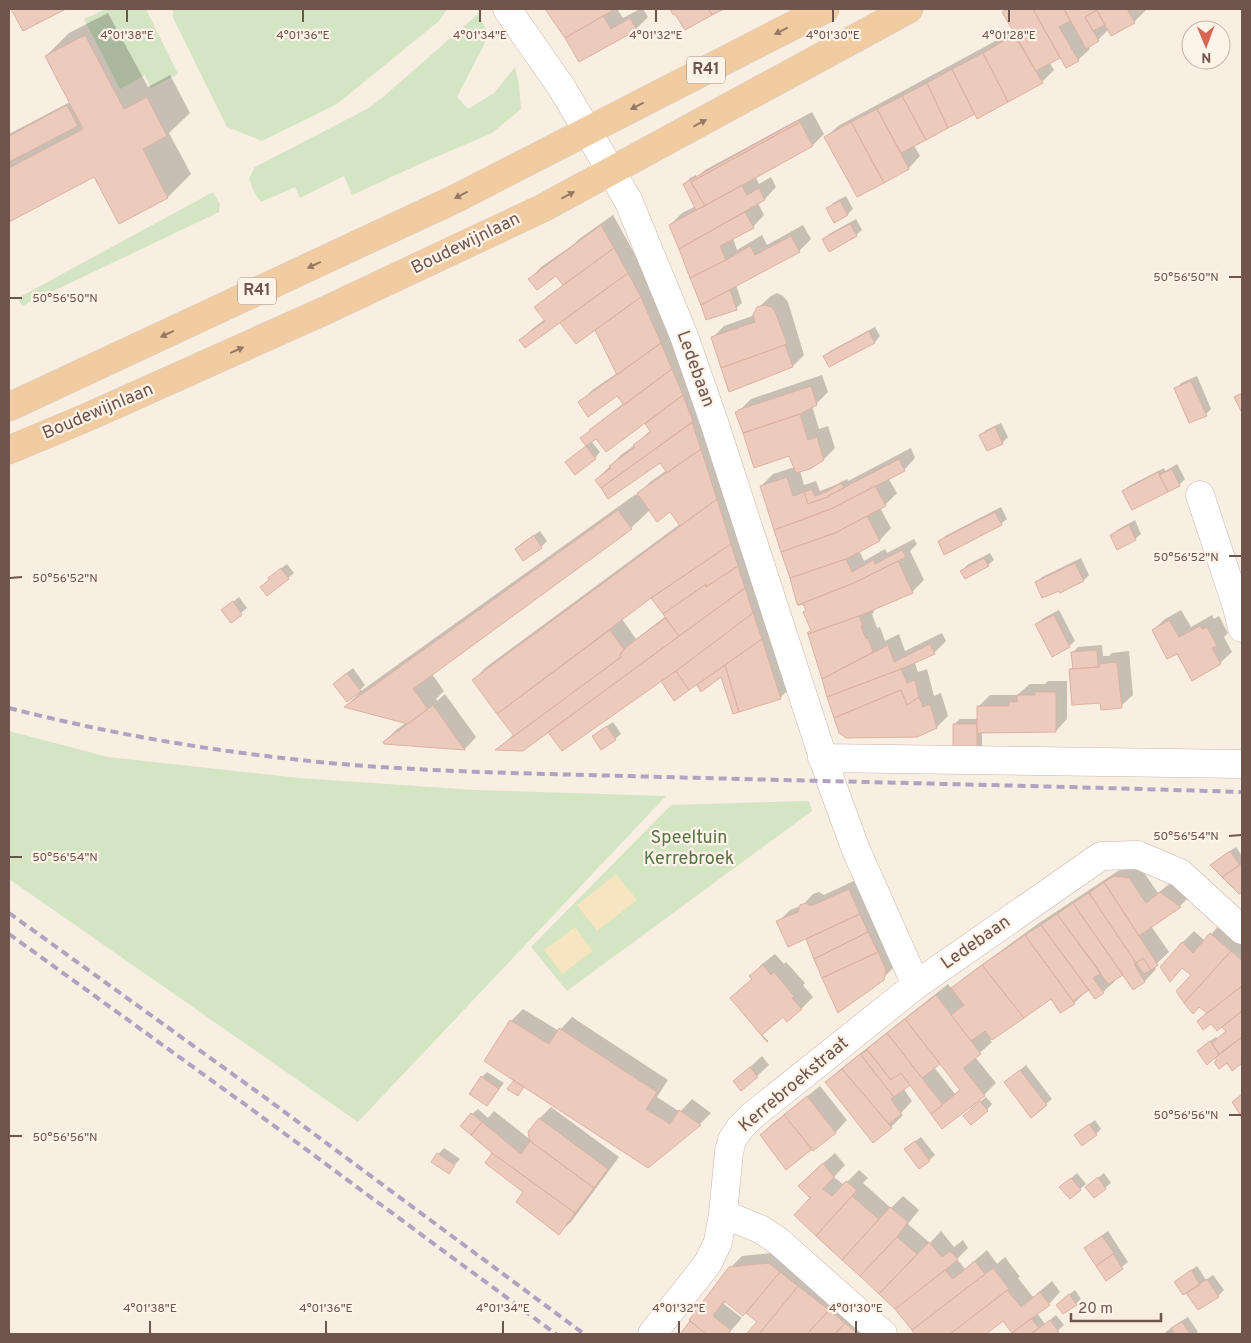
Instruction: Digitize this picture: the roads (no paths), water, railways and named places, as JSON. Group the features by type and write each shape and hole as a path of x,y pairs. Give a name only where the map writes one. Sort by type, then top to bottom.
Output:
{"main road":[{"name":"R41","path":"9,407 457,198 824,9"},
{"name":"Boudewijnlaan","path":"9,450 90,416 322,312 524,217 611,172 909,9"}],"street":[{"name":"Ledebaan","path":"507,9 562,88 628,200 684,336 714,422 822,758 856,850 916,985 1101,856 1138,855 1180,873 1242,930"},
{"path":"1200,495 1237,607 1242,628"},
{"path":"822,758 1242,764"},
{"name":"Kerrebroekstraat","path":"652,1334 708,1262 718,1242 723,1214 729,1152 732,1140 740,1128 916,985"},
{"path":"723,1214 760,1229 777,1240 883,1334"}],"railway":[{"path":"9,708 94,728 179,744 309,761 391,768 469,772 1242,792"},
{"path":"9,913 263,1096 584,1334"},
{"path":"9,934 254,1111 556,1334"}],"park label":[{"name":"Speeltuin Kerrebroek","path":"689,848"}]}
